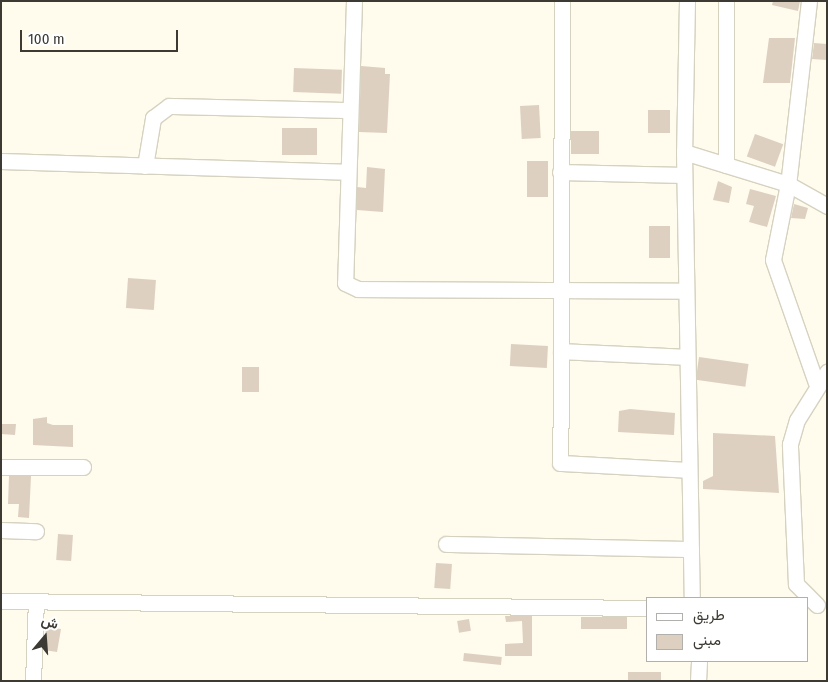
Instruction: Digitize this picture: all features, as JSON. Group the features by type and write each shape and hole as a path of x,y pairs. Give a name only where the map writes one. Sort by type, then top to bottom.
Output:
{"street":[{"path":"354,1 348,110 344,277 351,287 558,293 686,291"},
{"path":"562,1 558,293 561,350 560,462 689,470"},
{"path":"687,1 684,175 692,597"},
{"path":"726,1 726,165"},
{"path":"809,1 788,184 774,271 822,377 790,444 796,584 817,606"},
{"path":"145,166 153,118 170,106 348,110"},
{"path":"684,152 788,184 827,206"},
{"path":"1,161 346,172"},
{"path":"560,172 684,175"},
{"path":"561,350 688,357"},
{"path":"1,467 83,467"},
{"path":"1,530 36,531"},
{"path":"446,544 691,549"},
{"path":"1,601 646,608"},
{"path":"33,681 36,602"},
{"path":"698,681 699,662"}],"building":[{"path":"773,1 800,1 798,11 772,5"},
{"path":"769,38 795,38 790,83 763,83"},
{"path":"814,43 827,44 827,60 812,59"},
{"path":"361,66 385,68 385,74 390,74 387,133 359,132"},
{"path":"294,68 342,70 341,94 293,92"},
{"path":"539,105 541,138 522,139 520,106"},
{"path":"648,110 670,110 670,133 648,133"},
{"path":"282,128 317,128 317,155 282,155"},
{"path":"571,131 599,131 599,154 571,154"},
{"path":"755,134 783,144 775,167 747,157"},
{"path":"527,161 548,161 548,197 527,197"},
{"path":"367,167 385,169 383,212 357,210 357,187 366,188"},
{"path":"718,181 732,187 729,203 713,200"},
{"path":"750,189 776,196 767,227 749,222 754,206 746,204"},
{"path":"794,204 808,208 805,219 791,218"},
{"path":"649,226 670,226 670,258 649,258"},
{"path":"128,278 156,280 154,310 126,308"},
{"path":"511,344 548,346 547,368 510,366"},
{"path":"699,357 749,364 745,387 696,380"},
{"path":"242,367 259,367 259,392 242,392"},
{"path":"630,409 675,413 674,435 618,432 619,411"},
{"path":"47,417 47,423 53,425 73,425 73,447 33,445 33,419"},
{"path":"1,424 16,424 15,435 1,434"},
{"path":"713,433 775,436 779,493 703,489 703,481 713,476"},
{"path":"9,476 31,476 29,518 18,517 19,504 8,504"},
{"path":"58,534 73,535 71,561 56,560"},
{"path":"436,563 452,564 450,589 434,588"},
{"path":"505,616 532,616 532,656 505,656 505,644 523,643 522,621 506,622"},
{"path":"581,617 627,617 627,629 581,629"},
{"path":"469,619 471,631 459,633 457,621"},
{"path":"46,627 61,629 57,652 44,650"},
{"path":"464,653 502,657 501,665 463,661"},
{"path":"628,672 661,672 661,681 628,681"}]}
